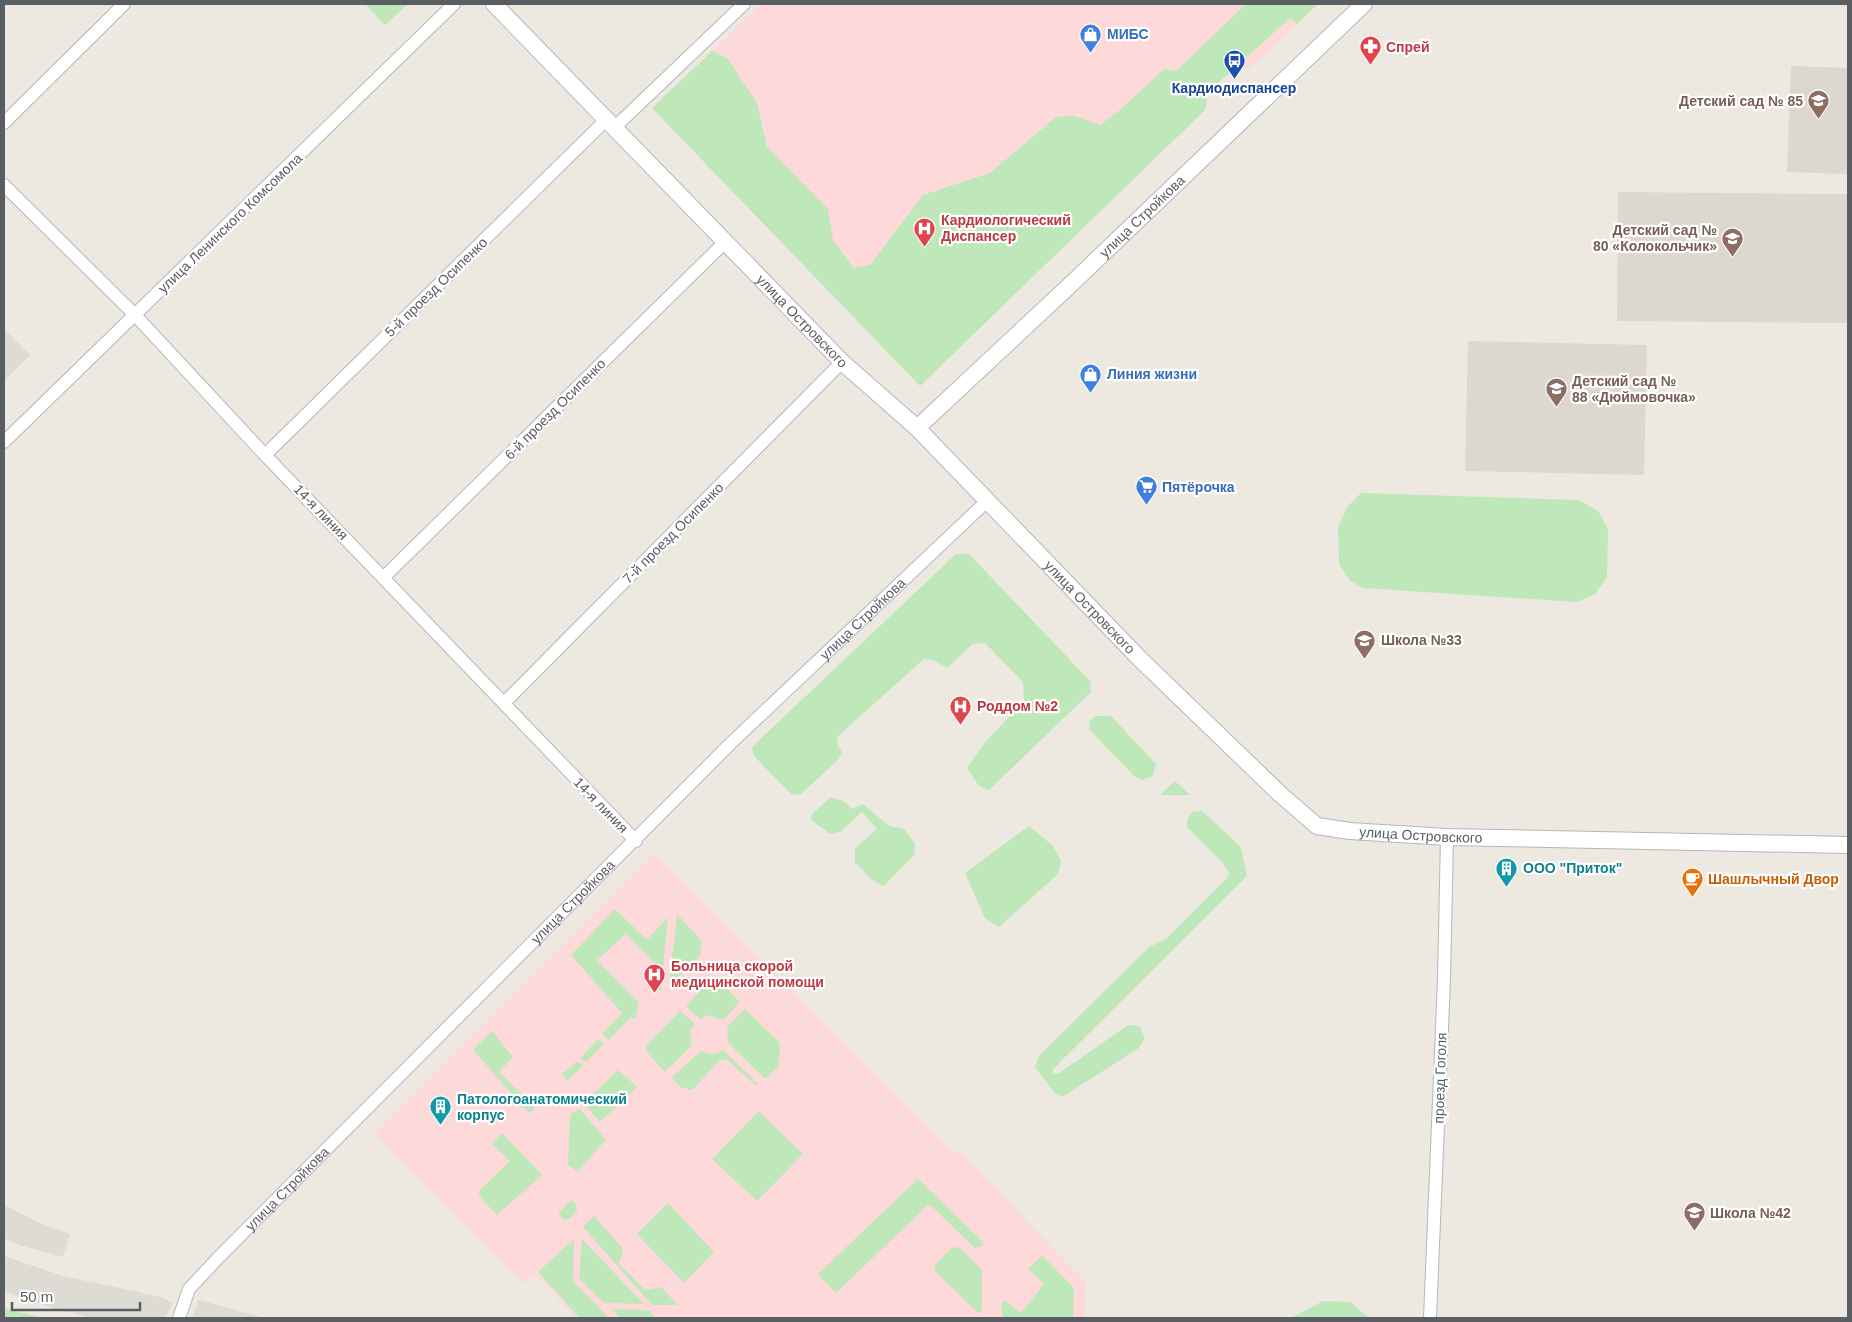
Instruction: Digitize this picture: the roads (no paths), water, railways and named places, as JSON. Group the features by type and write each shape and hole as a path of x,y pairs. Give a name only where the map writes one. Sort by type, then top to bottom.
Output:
{"street":[{"path":"4,124 124,4"},
{"name":"улица Ленинского Комсомола","path":"4,442 454,4"},
{"name":"улица Островского","path":"494,4 842,362 917,428 986,502 1140,659 1280,794 1317,826 1447,837 1848,845"},
{"name":"5-й проезд Осипенко","path":"265,455 611,123 744,4"},
{"name":"улица Стройкова","path":"917,428 1068,288 1364,4"},
{"name":"14-я линия","path":"4,185 135,316 265,455 636,841"},
{"name":"6-й проезд Осипенко","path":"384,577 726,241"},
{"name":"7-й проезд Осипенко","path":"504,703 842,362"},
{"name":"улица Стройкова","path":"179,1318 189,1289 219,1257 636,841 731,743 986,502"},
{"name":"проезд Гоголя","path":"1430,1318 1443,998 1447,837"}],"place":[{"name":"МИБС","path":"1091,53"},
{"name":"Спрей","path":"1370,66"},
{"name":"Кардиодиспансер","path":"1234,79"},
{"name":"Детский сад № 85","path":"1819,120"},
{"name":"Кардиологический Диспансер","path":"925,247"},
{"name":"Детский сад № 80 «Колокольчик»","path":"1733,257"},
{"name":"Линия жизни","path":"1091,393"},
{"name":"Детский сад № 88 «Дюймовочка»","path":"1556,408"},
{"name":"Пятёрочка","path":"1146,506"},
{"name":"Школа №33","path":"1365,659"},
{"name":"Роддом №2","path":"961,725"},
{"name":"ООО \"Приток\"","path":"1507,887"},
{"name":"Шашлычный Двор","path":"1692,898"},
{"name":"Больница скорой медицинской помощи","path":"655,993"},
{"name":"Патологоанатомический корпус","path":"441,1126"},
{"name":"Школа №42","path":"1694,1232"}]}
